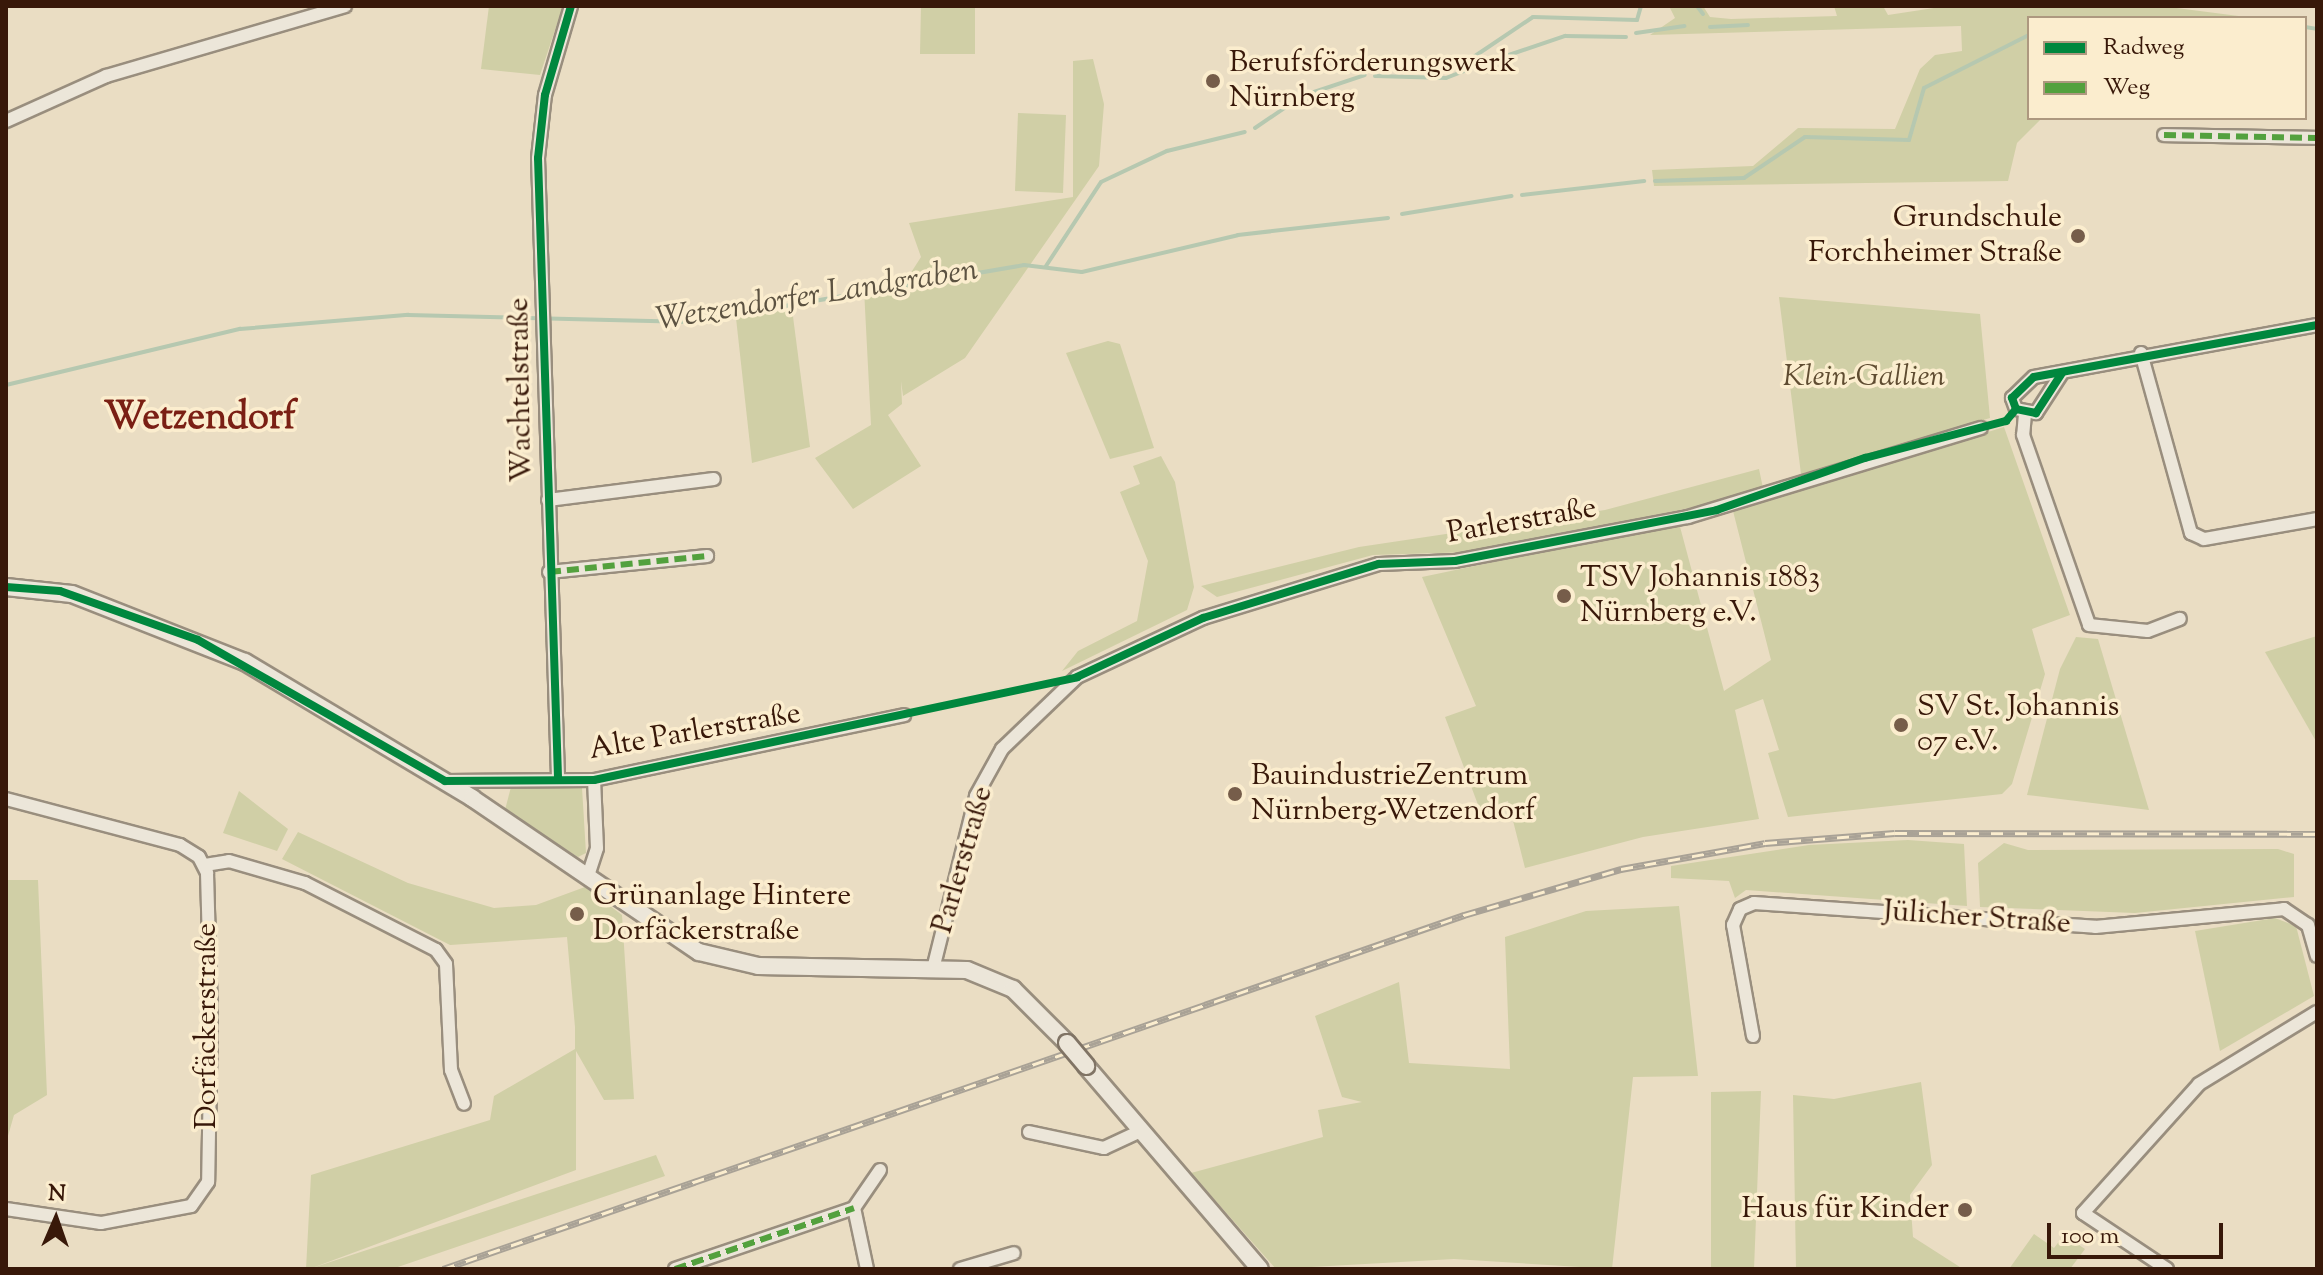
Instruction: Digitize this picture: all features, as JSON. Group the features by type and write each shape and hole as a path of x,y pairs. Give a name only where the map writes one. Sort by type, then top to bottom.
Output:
{"street":[{"path":"6,121 106,76 345,6"},
{"name":"Wachtelstraße","path":"558,777 549,572 548,329 540,120 571,6"},
{"path":"2164,135 2317,138"},
{"path":"2180,619 2148,631 2089,625 2023,435 2025,414 2012,398 2020,385 2141,353 2317,325"},
{"path":"2141,353 2191,533 2204,539 2317,519"},
{"path":"2025,414 2036,413 2062,373"},
{"name":"Parlerstraße","path":"934,965 976,796 1002,749 1077,677 1203,618 1379,564 1455,561 1688,517 1981,428"},
{"name":"Wachtelstraße","path":"548,500 714,479"},
{"path":"549,572 707,556"},
{"path":"6,587 60,591 198,640 445,781 686,945 730,962 934,965 1013,989 1067,1043 1139,1132 1260,1269"},
{"name":"Alte Parlerstraße","path":"445,781 558,777 594,780 904,715"},
{"path":"588,876 597,848 594,780"},
{"path":"6,799 180,845 205,865 229,861 305,883 436,950 446,964 451,1070 464,1104"},
{"name":"Dorfäckerstraße","path":"6,1209 101,1223 161,1216 191,1206 208,1182 205,865"},
{"name":"Jülicher Straße","path":"1753,1036 1733,925 1740,909 1754,903 2095,927 2284,909 2308,925 2317,956"},
{"path":"2167,1269 2083,1213 2199,1084 2317,1012"},
{"path":"1029,1132 1104,1148 1139,1132"},
{"path":"675,1269 854,1208 880,1170"},
{"path":"854,1208 867,1269"},
{"path":"960,1269 985,1266 1014,1253"}],"green space":[{"path":"489,6 563,6 540,75 481,69"},
{"path":"921,6 975,6 975,54 920,54"},
{"path":"1669,6 1703,6 1710,17 1731,19 1837,16 1834,6 1883,6 1888,15 1947,6 2161,6 2238,16 2027,16 2027,120 2040,120 2017,143 2008,181 1654,186 1652,170 1753,166 1798,128 1895,129 1920,69 1935,55 1962,51 1961,26 1650,35 1675,18"},
{"path":"1093,59 1104,104 1099,166 965,358 903,396 901,381 902,404 888,415 921,466 853,509 815,458 871,425 864,289 905,282 921,257 909,223 1073,197 1073,61"},
{"path":"1018,113 1066,115 1063,193 1015,191"},
{"name":"Klein-Gallien","path":"1779,297 1980,314 1990,418 1801,474"},
{"path":"792,309 810,447 752,463 736,318"},
{"path":"1108,341 1120,344 1154,448 1110,459 1066,353"},
{"path":"2004,427 2070,615 2032,629 2045,674 2012,784 2002,794 1788,817 1768,753 1779,750 1763,699 1735,710 1759,819 1643,837 1525,868 1508,801 1480,810 1445,717 1476,706 1422,577 1679,523 1724,691 1771,660 1733,511"},
{"path":"1161,456 1175,482 1194,587 1187,610 1062,671 1078,651 1137,621 1148,561 1120,492 1140,484 1133,466"},
{"path":"1759,469 1763,488 1714,503 1472,552 1373,555 1217,597 1201,586 1359,547 1605,510"},
{"path":"2317,636 2317,743 2265,652"},
{"path":"2076,637 2098,639 2149,810 2027,795 2060,669"},
{"path":"512,783 582,788 586,853 578,857 505,810"},
{"path":"239,791 288,829 277,851 223,833"},
{"path":"298,832 408,883 494,908 536,905 585,887 622,915 634,1099 604,1100 576,1051 576,1170 312,1268 656,1155 665,1176 392,1269 306,1269 311,1175 490,1120 494,1096 575,1049 575,1027 567,937 450,945 282,859"},
{"path":"1908,840 1964,844 1967,906 1746,890 1735,898 1729,881 1671,878 1671,866 1809,845"},
{"path":"2004,843 2028,850 2278,849 2294,854 2294,897 2135,913 1980,907 1978,863"},
{"path":"6,880 38,880 47,1095 14,1115 6,1143"},
{"path":"1679,906 1698,1076 1633,1077 1612,1269 1454,1259 1276,1269 1191,1173 1323,1137 1318,1110 1362,1102 1342,1097 1315,1016 1399,982 1409,1063 1510,1069 1505,937 1586,911"},
{"path":"2275,918 2296,926 2314,996 2220,1051 2195,931"},
{"path":"1921,1082 1932,1165 1910,1195 1913,1237 1963,1269 1796,1269 1793,1095 1834,1099"},
{"path":"1761,1091 1754,1269 1711,1269 1711,1092"},
{"path":"2034,1234 2054,1248 2064,1235 2085,1249 2070,1269 2009,1269"}],"waterway":[{"name":"Wetzendorfer Landgraben","path":"1383,61 1472,58 1533,17 1637,20 1641,6"},
{"path":"1697,6 1703,14"},
{"path":"1710,27 1748,25"},
{"path":"1636,33 1684,26"},
{"name":"Wetzendorfer Landgraben","path":"2307,27 2317,29"},
{"path":"1497,59 1565,36 1626,37"},
{"name":"Wetzendorfer Landgraben","path":"1655,181 1744,178 1805,137 1909,140 1924,88 2027,36"},
{"path":"1375,76 1446,78 1487,62"},
{"path":"1255,128 1302,96 1365,75"},
{"path":"1046,266 1101,182 1167,151 1245,132"},
{"name":"Wetzendorfer Landgraben","path":"1522,195 1644,181"},
{"name":"Wetzendorfer Landgraben","path":"1402,214 1512,196"},
{"name":"Wetzendorfer Landgraben","path":"6,385 240,329 408,315 691,322 1024,265 1082,272 1238,235 1388,218"}],"railway":[{"path":"443,1269 1464,915 1621,869 1765,843 1895,833 2317,834"}],"marked path":[{"path":"2164,135 2317,138"},
{"path":"549,572 707,556"},
{"path":"675,1269 854,1208"}],"cycle path":[{"path":"558,777 538,158 545,95 571,6"},
{"path":"2062,373 2036,413 2016,409 2012,398 2034,377 2317,325"},
{"path":"6,587 60,591 198,640 445,781 594,780 1077,677 1203,618 1379,564 1455,561 1717,510 1865,458 2006,421 2016,409"}],"place":[{"name":"Berufsförderungswerk Nürnberg","path":"1213,81"},
{"name":"Grundschule Forchheimer Straße","path":"2078,236"},
{"name":"TSV Johannis 1883 Nürnberg e.V.","path":"1564,596"},
{"name":"SV St. Johannis 07 e.V.","path":"1901,725"},
{"name":"BauindustrieZentrum Nürnberg-Wetzendorf","path":"1235,794"},
{"name":"Grünanlage Hintere Dorfäckerstraße","path":"577,914"},
{"name":"Haus für Kinder","path":"1965,1210"}],"district":[{"name":"Wetzendorf","path":"200,420"}]}
